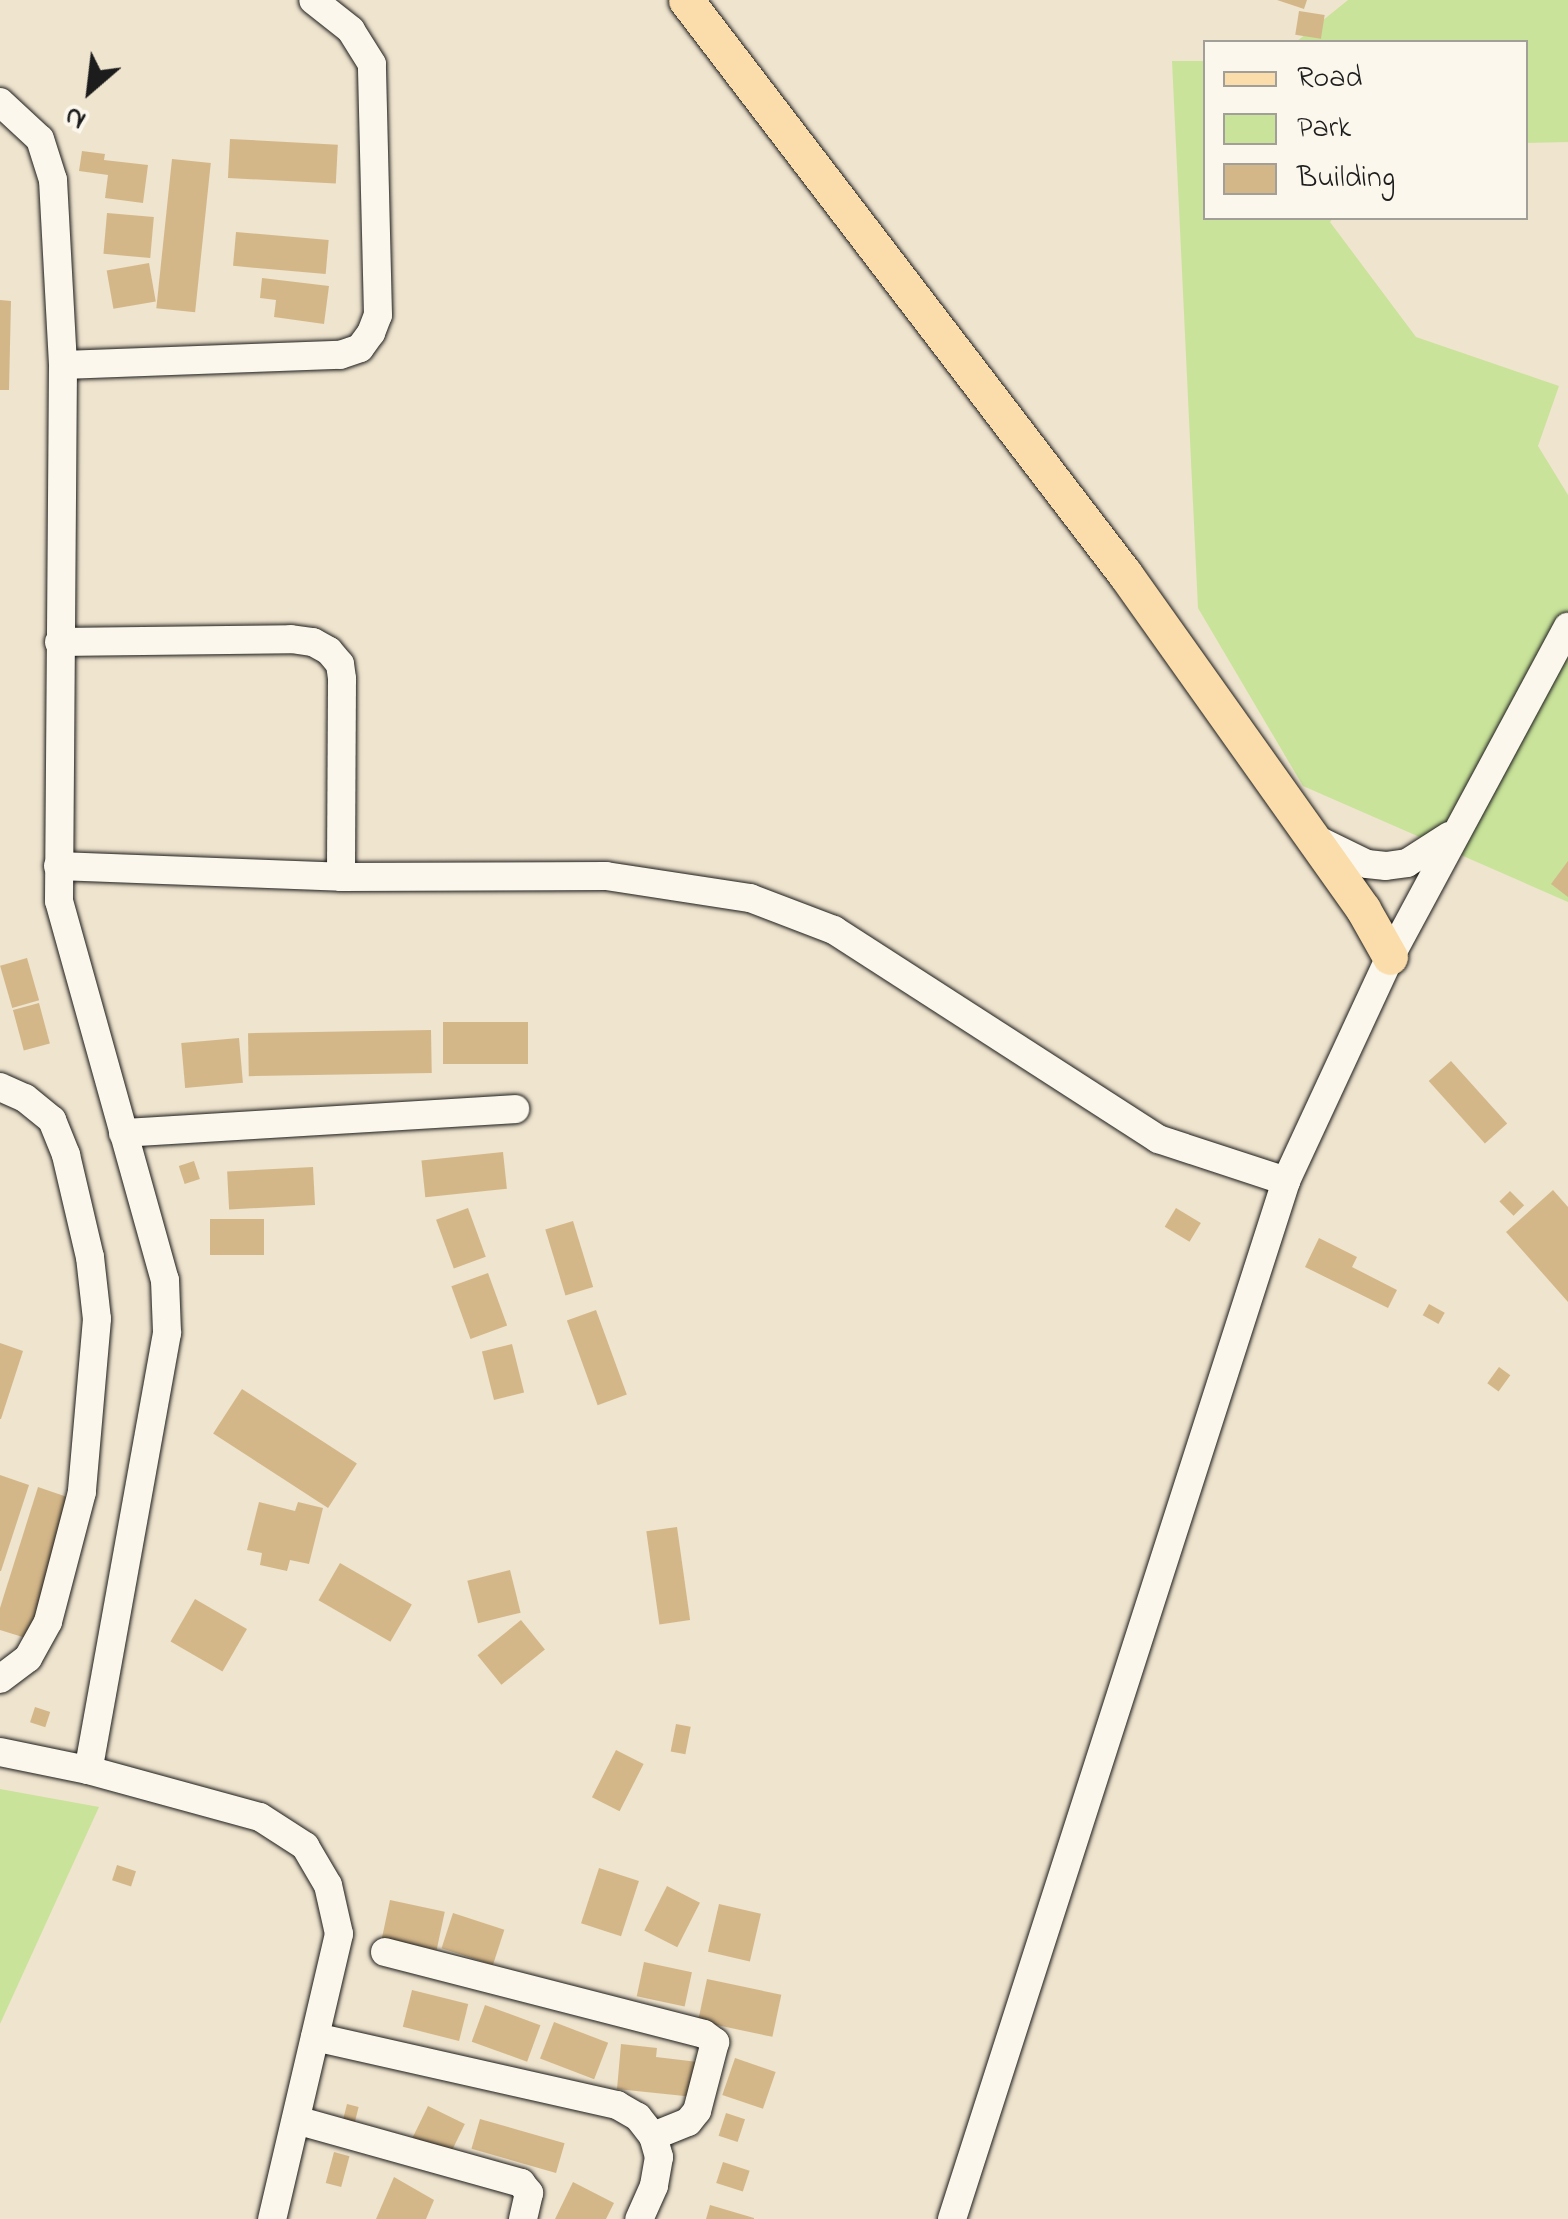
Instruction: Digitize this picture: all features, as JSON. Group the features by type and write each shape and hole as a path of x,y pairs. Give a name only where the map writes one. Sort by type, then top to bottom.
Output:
{"main road":[{"path":"686,0 1125,574 1363,910 1390,957"}],"street":[{"path":"63,365 340,356 360,348 371,334 378,315 372,64 351,30 314,0"},
{"path":"0,102 40,140 53,180 63,365 59,902 165,1280 168,1333 88,1770"},
{"path":"952,2219 964,2168 1286,1181 1390,957 1454,832 1568,627"},
{"path":"59,642 291,640 313,642 329,651 340,664 342,679 341,877"},
{"path":"1313,838 1366,864 1386,866 1423,855 1454,832"},
{"path":"58,866 341,877 606,876 678,884 787,909 834,930 1158,1139 1286,1181"},
{"path":"0,1087 25,1098 52,1120 90,1257 97,1319 82,1492 48,1622 28,1658 0,1679"},
{"path":"124,1133 516,1109"},
{"path":"0,1752 88,1770 260,1817 305,1846 328,1885 339,1934 272,2219"},
{"path":"385,1952 704,2034 715,2042 697,2111 688,2122 653,2136"},
{"path":"316,2037 617,2105 638,2117 653,2136 659,2157 654,2186 638,2219"},
{"path":"296,2120 521,2184 528,2192 523,2219"}],"green space":[{"path":"1348,0 1568,0 1568,142 1528,143 1528,40 1298,40"},
{"path":"1172,61 1203,61 1203,220 1332,220 1416,337 1559,386 1538,446 1568,495 1568,902 1303,786 1198,608"},
{"path":"0,1789 99,1807 0,2024"}],"building":[{"path":"1277,0 1307,0 1304,9"},
{"path":"1299,11 1325,15 1321,39 1295,35"},
{"path":"230,139 338,145 336,184 228,178"},
{"path":"82,151 105,154 104,160 148,165 143,203 105,198 108,175 79,171"},
{"path":"172,159 211,163 195,312 156,308"},
{"path":"107,213 154,217 150,258 103,254"},
{"path":"236,232 329,240 326,274 233,266"},
{"path":"149,263 156,301 113,309 107,270"},
{"path":"262,278 329,286 324,324 274,317 276,300 260,298"},
{"path":"0,300 11,301 9,390 0,390"},
{"path":"1568,861 1568,897 1551,884"},
{"path":"27,958 39,1000 12,1008 0,966"},
{"path":"39,1003 50,1044 24,1051 13,1010"},
{"path":"443,1022 528,1022 528,1064 443,1064"},
{"path":"431,1030 432,1073 249,1076 248,1033"},
{"path":"239,1038 243,1083 185,1088 181,1043"},
{"path":"1451,1061 1507,1123 1485,1143 1429,1081"},
{"path":"503,1152 507,1189 425,1197 421,1161"},
{"path":"194,1161 200,1179 185,1184 179,1166"},
{"path":"313,1167 315,1205 229,1209 227,1172"},
{"path":"1553,1190 1568,1207 1568,1302 1506,1232"},
{"path":"1510,1191 1524,1205 1514,1216 1499,1202"},
{"path":"468,1208 486,1257 454,1268 436,1220"},
{"path":"1176,1208 1201,1223 1190,1242 1165,1227"},
{"path":"210,1219 264,1219 264,1255 210,1255"},
{"path":"573,1221 593,1287 565,1295 545,1229"},
{"path":"1319,1238 1357,1257 1352,1267 1397,1290 1388,1308 1305,1267"},
{"path":"488,1273 507,1326 471,1339 451,1286"},
{"path":"1429,1304 1445,1313 1438,1324 1423,1315"},
{"path":"596,1310 627,1395 598,1405 567,1321"},
{"path":"0,1343 23,1351 1,1419 0,1419"},
{"path":"512,1344 524,1393 494,1400 482,1351"},
{"path":"1499,1367 1510,1375 1499,1391 1487,1383"},
{"path":"242,1389 357,1464 328,1508 213,1433"},
{"path":"0,1475 29,1485 1,1571 0,1571"},
{"path":"38,1487 73,1499 29,1639 0,1630 0,1608"},
{"path":"259,1502 295,1511 298,1502 323,1508 309,1564 290,1560 287,1571 260,1565 262,1553 247,1550"},
{"path":"677,1527 690,1620 659,1624 646,1531"},
{"path":"340,1563 412,1604 390,1642 318,1600"},
{"path":"510,1570 521,1613 478,1623 467,1581"},
{"path":"195,1599 247,1629 222,1671 170,1641"},
{"path":"521,1620 545,1650 501,1685 477,1655"},
{"path":"35,1707 50,1712 45,1727 30,1722"},
{"path":"676,1724 691,1727 685,1754 671,1751"},
{"path":"616,1750 644,1764 620,1811 592,1797"},
{"path":"117,1865 136,1871 131,1886 112,1880"},
{"path":"599,1868 639,1881 621,1936 581,1923"},
{"path":"667,1886 700,1903 677,1947 644,1931"},
{"path":"390,1900 445,1912 437,1950 382,1938"},
{"path":"719,1904 761,1914 750,1961 708,1952"},
{"path":"453,1913 504,1930 493,1965 442,1948"},
{"path":"644,1962 692,1972 685,2006 637,1996"},
{"path":"707,1979 781,1995 772,2037 698,2021"},
{"path":"412,1990 468,2004 459,2041 403,2027"},
{"path":"485,2005 540,2025 527,2062 472,2042"},
{"path":"554,2022 608,2043 594,2079 540,2058"},
{"path":"621,2044 657,2048 656,2057 698,2062 694,2097 617,2089"},
{"path":"735,2058 776,2072 763,2109 722,2095"},
{"path":"347,2104 359,2107 352,2132 341,2129"},
{"path":"428,2106 465,2124 450,2155 413,2137"},
{"path":"726,2113 745,2119 738,2142 719,2136"},
{"path":"480,2119 565,2143 556,2173 471,2149"},
{"path":"334,2152 349,2156 341,2187 326,2183"},
{"path":"723,2162 750,2171 743,2192 716,2183"},
{"path":"394,2177 434,2200 426,2219 376,2219"},
{"path":"573,2182 614,2203 606,2219 555,2219"},
{"path":"710,2205 754,2218 754,2219 706,2219"}]}
